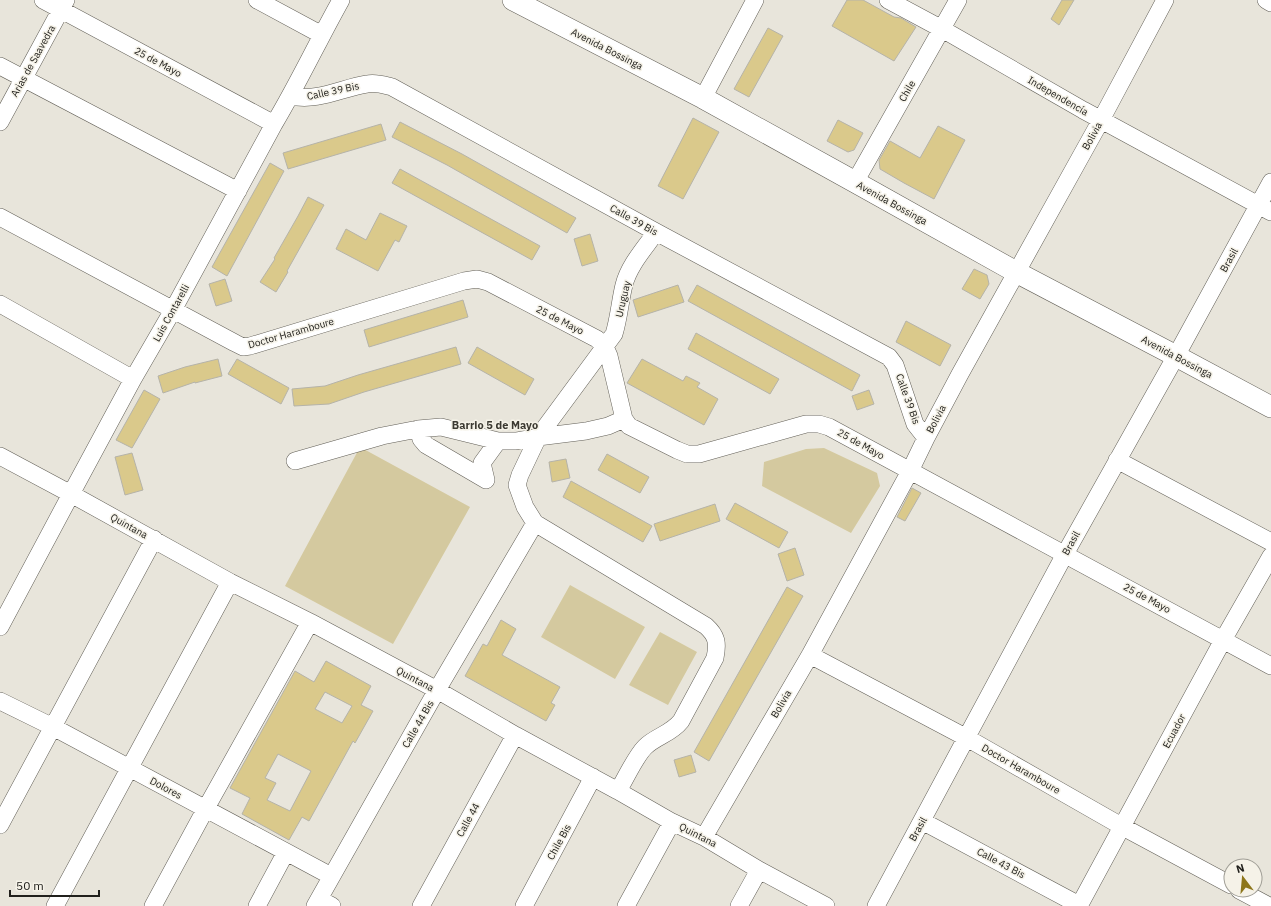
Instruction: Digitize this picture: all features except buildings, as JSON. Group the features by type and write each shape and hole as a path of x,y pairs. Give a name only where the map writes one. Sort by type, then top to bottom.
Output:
{"main road":[{"name":"Avenida Bossinga","path":"513,0 538,6 1016,272 1271,407"}],"street":[{"name":"25 de Mayo","path":"43,0 64,5 274,124"},
{"path":"257,0 322,34"},
{"name":"Luis Contarelli","path":"0,627 133,379 173,310 274,124 291,96 341,0"},
{"path":"702,98 755,0"},
{"name":"Independencía","path":"888,0 942,29 1101,120 1265,209"},
{"name":"Chile","path":"855,182 958,0"},
{"name":"Bolivia","path":"704,837 810,655 910,471 926,438 1101,120 1165,0"},
{"path":"1266,0 1271,3"},
{"name":"Arias de Saavedra","path":"0,122 64,5"},
{"path":"0,66 238,191"},
{"name":"Calle 39 Bis","path":"291,96 311,98 368,84 378,84 392,87 656,232 889,357 895,365 915,424 926,438"},
{"name":"Brasil","path":"876,906 1117,460 1176,356 1265,209 1271,182"},
{"name":"Doctor Haramboure","path":"0,217 243,347 464,281 477,279 488,282"},
{"name":"Uruguay","path":"535,523 525,507 517,485 520,475 538,437 614,334 618,322 624,284 633,265 656,232"},
{"name":"25 de Mayo","path":"488,282 597,339 605,347"},
{"path":"0,304 133,379"},
{"path":"295,461 382,436 418,429 442,427 498,440 516,441 593,430 608,426 624,419 605,347"},
{"name":"25 de Mayo","path":"624,419 629,426 687,454 699,454 806,424 819,424 829,427 1271,666"},
{"path":"418,429 421,439 426,445 486,480 482,463 498,440"},
{"name":"Quintana","path":"0,456 230,582 310,622 437,690 515,735 672,822 704,837 759,870 826,906"},
{"path":"1117,460 1271,542"},
{"path":"535,523 706,626 713,633 716,641 717,648 715,658 681,721 676,728 646,746 639,754 618,791"},
{"name":"Calle 44 Bis","path":"322,904 331,876 437,690 535,523"},
{"path":"0,825 154,539"},
{"name":"Ecuador","path":"1079,906 1271,556"},
{"path":"55,906 230,582"},
{"path":"153,906 310,622"},
{"name":"Doctor Haramboure","path":"810,655 967,738 1123,827 1223,881"},
{"name":"Dolores","path":"0,701 52,727 331,876"},
{"name":"Calle 44","path":"421,906 515,735"},
{"name":"Chile Bis","path":"524,906 593,777"},
{"name":"Calle 43 Bis","path":"922,821 1079,906"},
{"path":"626,906 672,822"},
{"path":"256,906 286,852"},
{"path":"739,906 759,870"},
{"path":"1254,898 1269,906"}],"shaded area":[{"path":"360,447 470,507 393,644 285,586"},
{"path":"824,448 877,473 880,486 851,533 762,486 764,462 806,449"},
{"path":"570,585 645,627 615,679 541,637"},
{"path":"660,632 697,652 668,705 629,685"}],"district":[{"name":"Barrio 5 de Mayo","path":"495,425"}]}
